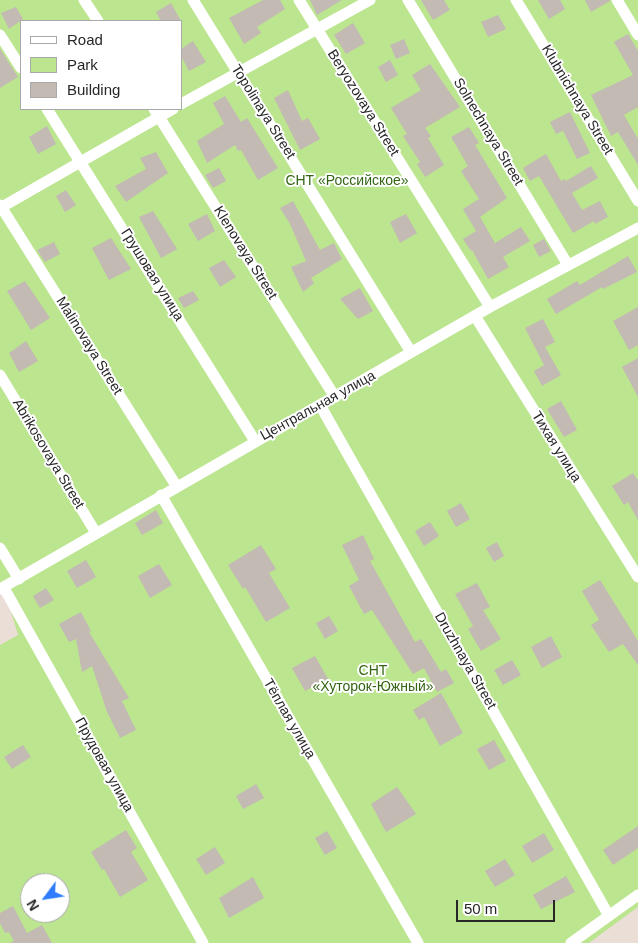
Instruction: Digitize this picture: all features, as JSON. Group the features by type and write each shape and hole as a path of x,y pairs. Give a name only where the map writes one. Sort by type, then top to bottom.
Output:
{"street":[{"path":"84,0 97,20"},
{"name":"Topolinaya Street","path":"193,0 411,352"},
{"name":"Beryozovaya Street","path":"299,0 490,308"},
{"path":"182,103 370,0"},
{"name":"Solnechnaya Street","path":"408,0 568,264"},
{"name":"Klubnichnaya Street","path":"516,0 638,201"},
{"path":"617,0 638,35"},
{"path":"0,35 20,66"},
{"name":"Грушовая улица","path":"49,110 255,442"},
{"path":"0,207 81,162 156,113 169,110"},
{"name":"Klenovaya Street","path":"156,113 335,397"},
{"name":"Malinovaya Street","path":"0,207 177,487"},
{"name":"Центральная улица","path":"2,588 475,316 568,264 637,232"},
{"name":"Тихая улица","path":"475,316 638,577"},
{"name":"Abrikosovaya Street","path":"0,375 96,533"},
{"name":"Druzhnaya Street","path":"320,405 609,916"},
{"name":"Тёплая улица","path":"161,495 418,943"},
{"path":"0,548 19,579"},
{"name":"Прудовая улица","path":"2,588 203,943"},
{"path":"571,943 638,895"}],"green space":[{"path":"0,0 638,0 638,907 589,943 0,943 0,645 18,635 4,588 0,589"}],"building":[{"path":"263,0 280,0 285,9 257,27 261,33 244,44 229,18"},
{"path":"310,0 342,0 317,15"},
{"path":"421,0 444,0 450,10 433,20"},
{"path":"538,0 560,0 565,9 549,19"},
{"path":"585,0 610,0 610,1 591,12"},
{"path":"171,3 180,20 160,20 156,12"},
{"path":"16,7 23,19 9,29 1,13"},
{"path":"498,15 506,29 488,37 481,22"},
{"path":"353,23 365,43 346,54 334,35"},
{"path":"628,34 638,51 638,107 624,115 638,139 638,165 618,132 611,136 591,95 633,75 614,42"},
{"path":"404,39 410,53 396,59 390,45"},
{"path":"193,41 206,62 189,71 182,58 182,48"},
{"path":"0,49 18,77 0,88"},
{"path":"390,60 398,75 386,82 378,67"},
{"path":"430,64 460,107 425,128 431,136 428,138 444,165 425,177 417,164 420,162 403,136 407,134 391,108 421,90 412,75"},
{"path":"288,90 302,121 308,118 320,139 300,150 274,98"},
{"path":"225,96 241,122 247,118 278,168 258,180 241,150 238,151 235,145 207,163 197,141 224,124 213,103"},
{"path":"570,112 590,153 577,159 563,131 556,134 550,122"},
{"path":"47,126 56,144 38,154 29,137"},
{"path":"469,127 479,143 475,145 507,198 480,217 495,243 521,227 530,241 503,257 509,267 488,279 472,250 463,239 476,231 463,209 479,199 461,171 468,166 451,137"},
{"path":"156,152 168,173 126,202 115,186 146,169 140,158"},
{"path":"546,154 561,181 564,179 566,181 591,166 598,178 572,193 582,210 600,201 608,217 595,224 594,221 573,233 539,176 530,181 523,168"},
{"path":"219,168 226,181 213,188 205,175"},
{"path":"66,190 76,205 65,212 56,196"},
{"path":"293,201 320,250 334,243 342,259 311,278 314,283 303,292 291,267 306,261 290,224 280,208"},
{"path":"153,211 177,249 161,258 139,217"},
{"path":"207,214 215,231 198,241 188,224"},
{"path":"406,214 417,233 400,243 390,222"},
{"path":"111,238 131,269 109,280 92,248"},
{"path":"544,239 551,251 539,257 533,245"},
{"path":"54,242 60,254 45,262 37,250"},
{"path":"628,256 637,272 603,289 602,287 556,314 547,299 577,281 580,285"},
{"path":"224,260 236,277 220,287 209,268"},
{"path":"25,281 50,318 31,330 7,291"},
{"path":"360,288 373,311 358,319 340,299"},
{"path":"193,291 199,300 184,308 178,298"},
{"path":"638,307 638,345 629,350 613,321"},
{"path":"543,319 555,342 545,347 561,375 542,386 534,371 544,365 525,328"},
{"path":"26,341 38,361 19,372 9,353"},
{"path":"638,358 638,397 622,367"},
{"path":"561,401 577,430 564,437 547,409"},
{"path":"633,473 638,480 638,520 628,502 624,505 612,486"},
{"path":"461,503 470,519 456,527 447,511"},
{"path":"156,510 163,523 142,535 135,523"},
{"path":"430,522 439,536 424,546 415,531"},
{"path":"363,535 374,559 370,561 415,642 421,639 441,672 446,669 454,683 437,692 424,668 413,674 372,610 364,614 349,586 359,580 342,545"},
{"path":"497,542 504,556 494,562 486,548"},
{"path":"261,545 276,569 269,573 290,608 266,622 245,587 243,589 228,565"},
{"path":"86,560 96,577 77,588 67,571"},
{"path":"159,564 172,585 150,598 138,576"},
{"path":"600,580 638,641 638,665 623,644 609,652 591,625 599,620 582,591"},
{"path":"477,583 490,607 483,610 501,639 481,651 468,629 473,626 455,594"},
{"path":"46,588 54,600 40,608 33,596"},
{"path":"81,612 91,631 89,632 129,698 122,701 136,730 120,738 107,712 92,666 82,672 76,639 69,642 59,624"},
{"path":"329,616 338,631 325,639 316,623"},
{"path":"551,636 562,657 542,668 531,647"},
{"path":"315,656 328,679 305,691 292,668"},
{"path":"512,660 521,675 503,685 494,670"},
{"path":"441,693 463,733 440,746 424,717 419,720 413,710"},
{"path":"494,740 506,761 489,770 477,749"},
{"path":"23,745 31,757 12,769 4,757"},
{"path":"256,784 264,798 243,809 236,796"},
{"path":"397,787 416,814 386,832 371,804"},
{"path":"638,826 638,848 613,865 603,850"},
{"path":"126,830 137,848 131,852 148,880 120,897 104,869 102,870 91,852"},
{"path":"327,831 337,848 325,855 315,838"},
{"path":"544,833 554,850 532,863 522,846"},
{"path":"215,847 225,863 206,875 196,859"},
{"path":"505,859 515,875 495,887 485,871"},
{"path":"566,876 575,892 541,909 533,895"},
{"path":"253,877 264,898 229,918 219,898"},
{"path":"13,906 20,923 27,933 42,925 52,943 10,943 14,941 9,932 5,933 0,923 0,913"}],"park label":[{"name":"СНТ «Российское»","path":"347,181"},
{"name":"СНТ «Хуторок-Южный»","path":"373,680"}]}
